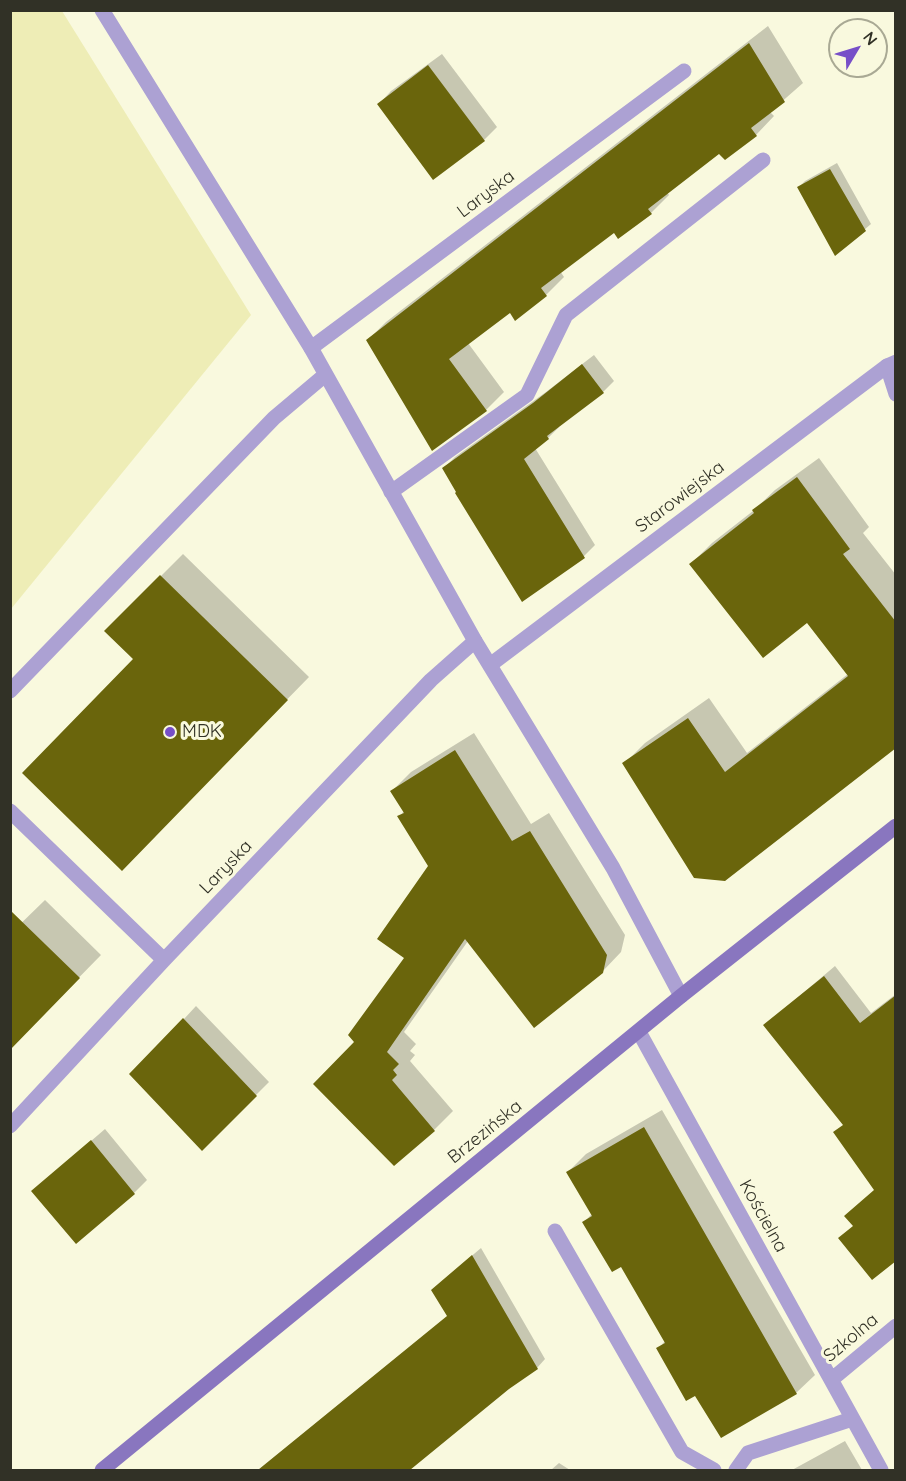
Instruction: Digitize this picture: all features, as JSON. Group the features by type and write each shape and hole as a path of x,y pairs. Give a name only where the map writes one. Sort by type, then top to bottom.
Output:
{"main road":[{"name":"Brzezińska","path":"102,1470 681,996 896,826"}],"street":[{"path":"102,10 311,348 475,641 613,868 681,996"},
{"name":"Laryska","path":"311,348 684,71"},
{"path":"391,492 527,395 566,315 763,160"},
{"path":"891,364 896,394"},
{"name":"Starowiejska","path":"489,665 891,364"},
{"path":"10,691 274,418 325,375"},
{"name":"Laryska","path":"10,1126 164,960 431,680 475,641"},
{"path":"10,811 164,960"},
{"name":"Kościelna","path":"639,1032 881,1470"},
{"path":"555,1231 682,1452 714,1470"},
{"name":"Szkolna","path":"831,1380 896,1326"},
{"path":"736,1470 748,1453 852,1419"}],"green space":[{"path":"11,10 62,11 251,315 11,609"}],"building":[{"path":"749,43 785,102 751,128 757,136 725,160 719,154 648,209 652,214 618,239 614,233 541,288 547,296 515,321 510,313 449,359 487,411 432,451 366,340"},
{"path":"428,65 485,141 433,180 377,104"},
{"path":"830,169 866,231 835,256 797,187"},
{"path":"582,364 604,393 547,436 549,439 524,459 585,558 522,602 442,468 533,403"},
{"path":"797,477 850,549 843,554 896,622 896,748 725,881 694,878 622,763 688,718 725,772 848,676 807,623 763,658 689,564 754,513 752,510"},
{"path":"160,575 288,700 122,871 22,773 133,659 104,631"},
{"path":"455,750 512,841 530,831 607,955 603,973 534,1028 465,939 387,1052 399,1064 393,1070 397,1075 392,1080 435,1131 394,1166 313,1084 354,1042 348,1035 404,958 377,939 428,866 397,816 404,813 390,791"},
{"path":"10,910 80,978 10,1050"},
{"path":"824,976 860,1023 896,995 896,1261 872,1280 838,1238 853,1226 844,1216 874,1190 833,1132 843,1125 763,1025"},
{"path":"183,1018 257,1096 202,1151 129,1074"},
{"path":"644,1127 797,1394 721,1438 695,1396 686,1401 656,1348 665,1343 621,1267 612,1272 582,1222 592,1216 566,1172"},
{"path":"91,1140 135,1194 76,1244 31,1191"},
{"path":"472,1255 538,1369 509,1389 410,1470 258,1470 447,1316 431,1290"}],"place":[{"name":"MDK","path":"170,732"}]}
